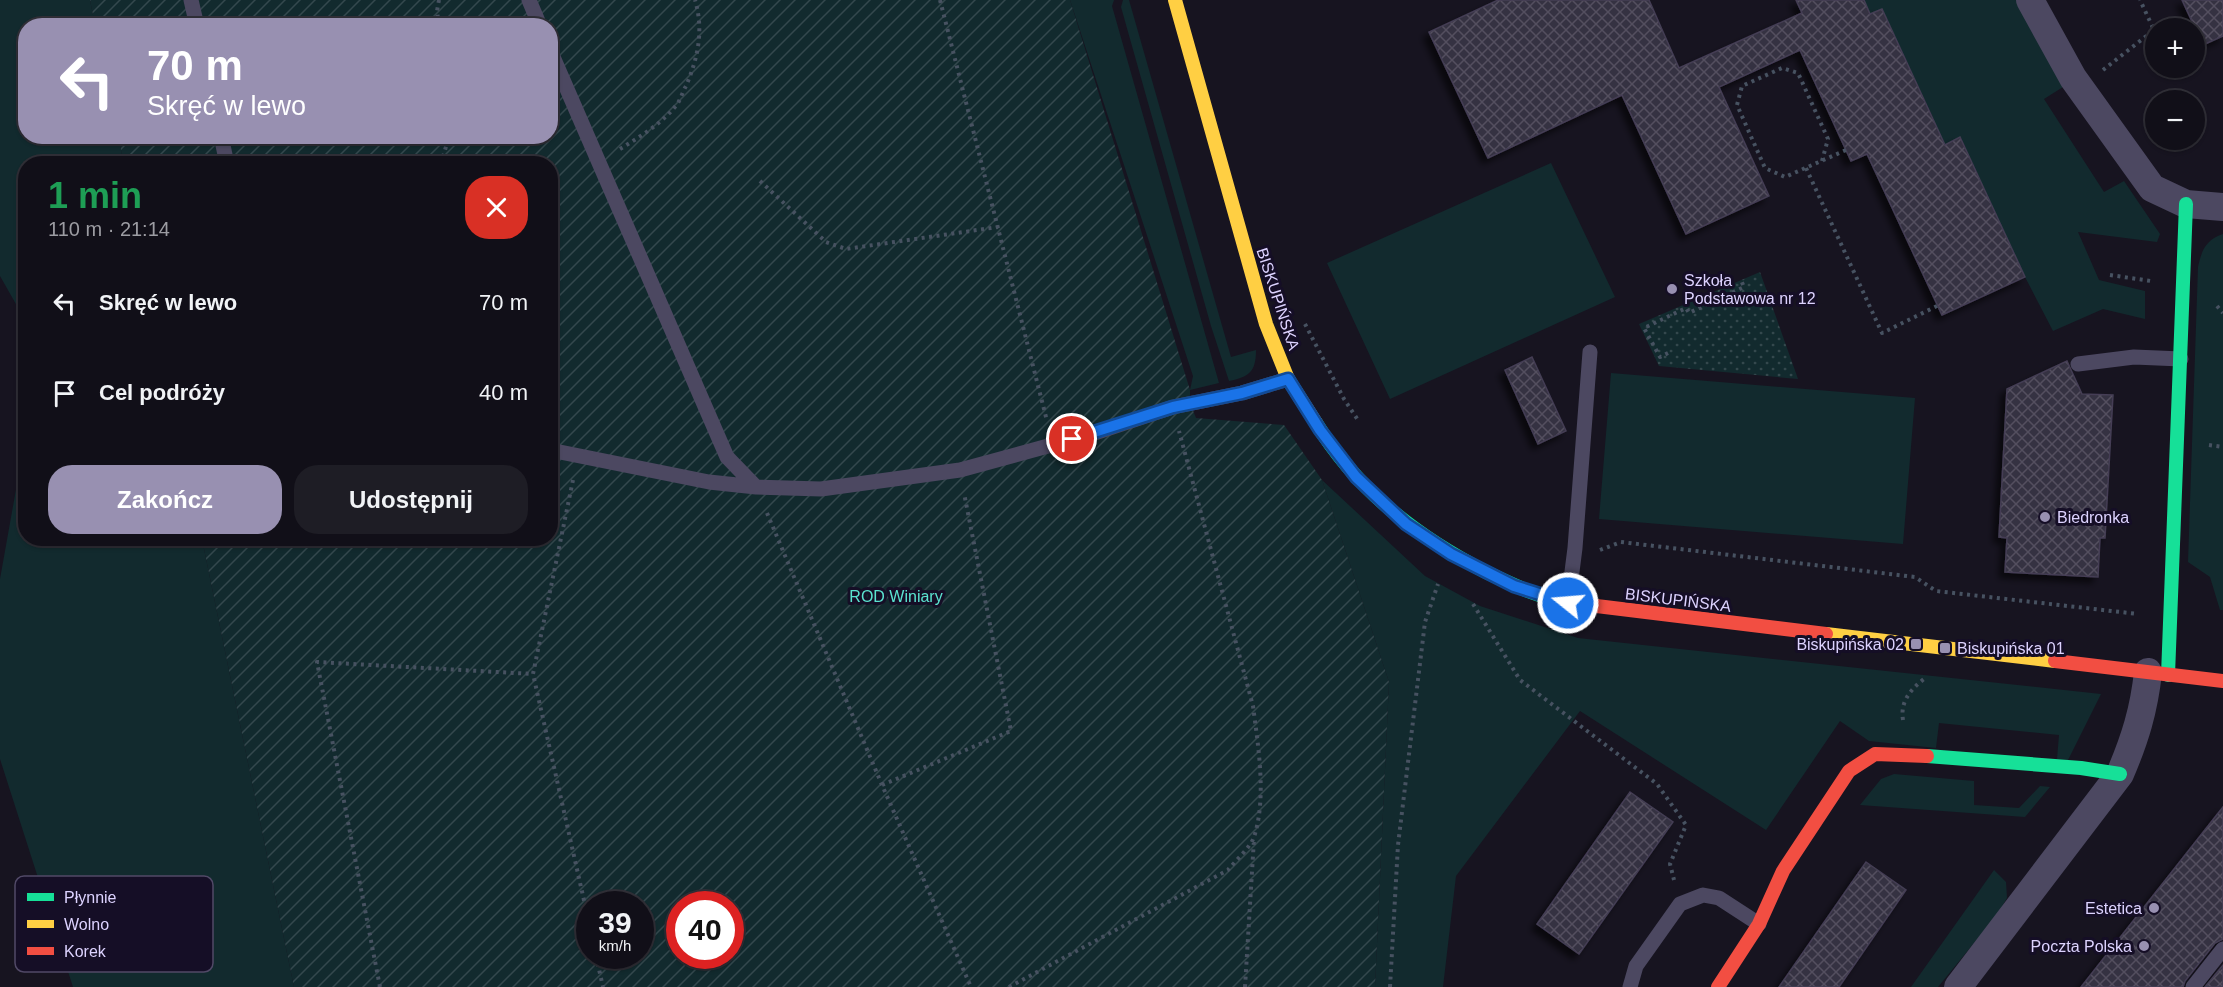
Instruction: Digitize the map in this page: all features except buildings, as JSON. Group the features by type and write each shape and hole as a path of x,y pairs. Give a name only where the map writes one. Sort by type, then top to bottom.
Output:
{"street":[{"name":"BISKUPIŃSKA","path":"1175,0 1266,324 1288,379 1320,430 1356,477 1406,524 1451,554 1514,586 1568,603 2223,681"},
{"path":"2030,0 2073,78 2152,188 2186,204 2223,207"},
{"path":"1958,987 2120,774 2135,739 2146,694 2158,673 2181,359 2186,204"},
{"path":"1719,987 1760,924 1783,871 1849,771 1875,754 1904,754 2081,768 2120,774"}],"lane":[{"path":"191,0 195,18"},
{"path":"529,0 537,18"},
{"path":"558,68 727,457 756,487"},
{"path":"1568,603 1575,548 1590,352"},
{"path":"2078,364 2134,357 2181,359"},
{"path":"558,452 709,482 756,487 821,489 960,470 1092,434 1173,407 1242,393 1288,379"},
{"path":"1630,987 1636,966 1680,904 1703,895 1719,898 1760,924"},
{"path":"2193,987 2223,950"}],"path":[{"path":"438,18 439,0"},
{"path":"940,0 1053,444"},
{"path":"2096,76 2154,30 2140,0"},
{"path":"599,162 656,126 679,102 696,57 699,38 697,1"},
{"path":"1822,161 1828,139 1798,73 1782,68 1742,86 1737,105 1765,168 1785,177 1822,161 1846,150"},
{"path":"1806,168 1882,333 1937,306"},
{"path":"760,181 826,242 846,249 998,227"},
{"path":"2110,275 2158,281"},
{"path":"1668,353 1660,357 1644,328 1686,308 1689,313 1744,287 1742,280"},
{"path":"1173,407 1253,705 1259,748 1260,802 1254,838 1245,987"},
{"path":"578,456 533,674 582,891"},
{"path":"882,785 1011,731 960,470"},
{"path":"756,487 882,785 971,987"},
{"path":"1390,987 1398,845 1425,622 1451,554"},
{"path":"1468,596 1520,680 1657,784 1686,825 1670,864 1680,904"},
{"path":"380,987 317,662 533,674"},
{"path":"1904,754 1906,731 1902,712 1906,698 1911,689 1927,676"},
{"path":"1009,987 1228,870 1254,838"},
{"path":"599,969 603,987"}],"green space":[{"path":"0,0 90,0 94,18 18,18 18,144 120,144 122,156 18,156 18,308 0,276"},
{"name":"ROD Winiary","path":"90,0 1070,0 1190,390 1190,403 1196,418 1284,425 1322,480 1389,682 1375,987 294,987 203,546 558,546 558,156 122,156 120,144 558,144 558,18 94,18"},
{"path":"1070,0 1114,0 1112,6 1219,383 1190,390 1193,376"},
{"path":"1123,0 1129,0 1231,357 1256,350 1253,368 1246,375 1236,379 1229,381 1211,326 1121,7"},
{"path":"1864,0 2021,0 2063,87 2044,99 2104,192 2124,181 2160,234 2157,242 2078,232 2099,280 2145,291 2145,319 2103,309 2053,331 2025,277 1961,138 1932,151 1921,127 1934,120 1882,9 1870,14"},
{"path":"1551,163 1615,297 1390,399 1327,263"},
{"path":"2223,234 2223,610 2220,610 2210,577 2188,562 2198,267 2206,246 2212,239"},
{"path":"1760,272 1798,379 1659,366 1639,324"},
{"path":"1611,373 1915,398 1903,544 1599,519"},
{"path":"18,478 18,546 203,546 294,987 73,987 68,972 213,972 213,876 37,876 0,759 0,579"},
{"path":"1322,480 1425,576 1480,606 1578,638 2101,694 2068,760 2057,759 2059,735 1939,723 1936,748 1869,741 1840,721 1766,830 1580,711 1456,876 1443,987 1375,987 1389,682"},
{"path":"1894,774 1974,781 1974,805 2019,808 2040,786 2050,787 2025,817 1860,805 1881,779"},
{"path":"1994,870 2006,882 2007,898 1997,915 1938,987 1911,987"}],"traffic: fast":[{"path":"2168,675 2186,204"},
{"path":"1316,423 1350,470 1370,491 1413,527 1460,558 1496,577 1539,595 1572,603"},
{"path":"1927,756 2081,768 2120,774"}],"traffic: slow":[{"path":"1175,0 1266,324 1288,379 1316,423"},
{"path":"1826,634 2055,661"}],"traffic: jam":[{"path":"1572,603 1826,634"},
{"path":"2055,661 2223,681"},
{"path":"1718,987 1759,924 1783,871 1849,771 1875,754 1927,756"}],"place":[{"name":"Szkoła Podstawowa nr 12","path":"1672,289"},
{"name":"Biedronka","path":"2045,517"},
{"name":"Biskupińska 02","path":"1916,644"},
{"name":"Biskupińska 01","path":"1945,648"},
{"name":"Estetica","path":"2154,908"},
{"name":"Poczta Polska","path":"2144,946"}],"route":[{"path":"1072,439 1173,407 1242,393 1288,379 1320,430 1356,477 1406,524 1451,554 1514,586 1568,603"}]}
